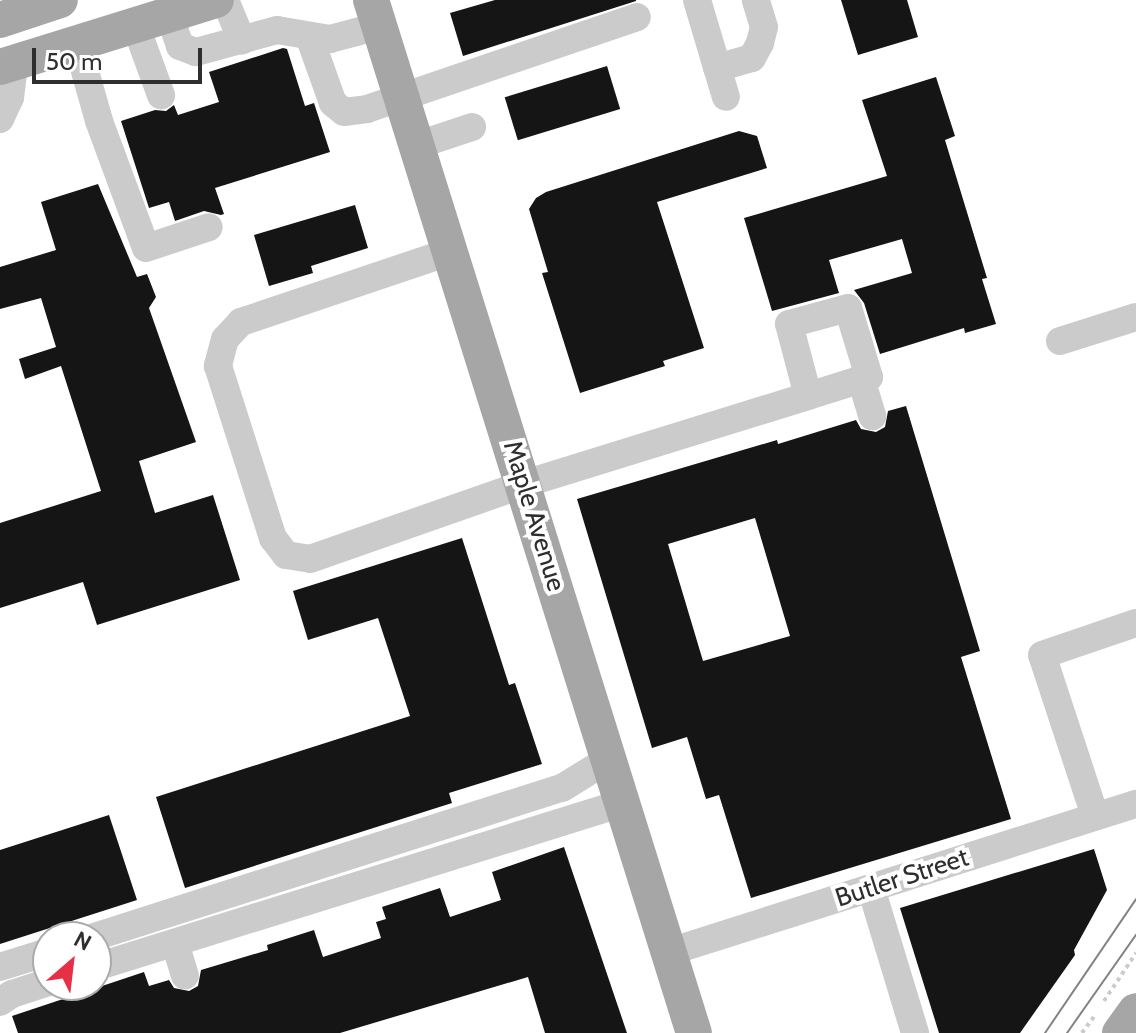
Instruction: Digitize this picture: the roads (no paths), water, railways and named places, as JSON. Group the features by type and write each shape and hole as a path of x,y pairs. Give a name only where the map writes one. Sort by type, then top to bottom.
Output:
{"main road":[{"path":"0,20 60,0"},
{"path":"77,43 81,0"},
{"path":"7,65 216,0"},
{"name":"Maple Avenue","path":"375,13 452,251 694,1033"},
{"path":"1120,1033 1136,1011"}],"street":[{"path":"225,0 242,41"},
{"path":"697,0 726,97"},
{"path":"717,68 752,58 764,27 756,0"},
{"path":"169,14 180,46 185,51 213,50 286,30 330,39 375,13"},
{"path":"309,36 338,109 344,112 367,109 637,17"},
{"path":"135,24 161,95"},
{"path":"77,43 99,121 146,248 209,227"},
{"path":"0,119 10,98 7,65"},
{"path":"418,145 472,127"},
{"path":"452,251 241,322 225,339 218,366 273,538 286,555 310,559 524,484 808,396 861,379 869,377 848,308 789,324 808,396"},
{"path":"1060,341 1136,317"},
{"path":"861,379 872,416"},
{"path":"1095,816 1042,655 1136,623"},
{"path":"112,931 562,788 609,759"},
{"path":"112,962 623,803"},
{"name":"Butler Street","path":"669,952 1136,804"},
{"path":"871,888 915,1033"},
{"path":"175,943 185,975"},
{"path":"0,967 32,957"},
{"path":"0,1002 32,987"}],"tram line":[{"path":"1045,1033 1136,899"},
{"path":"1067,1033 1136,935"}]}
